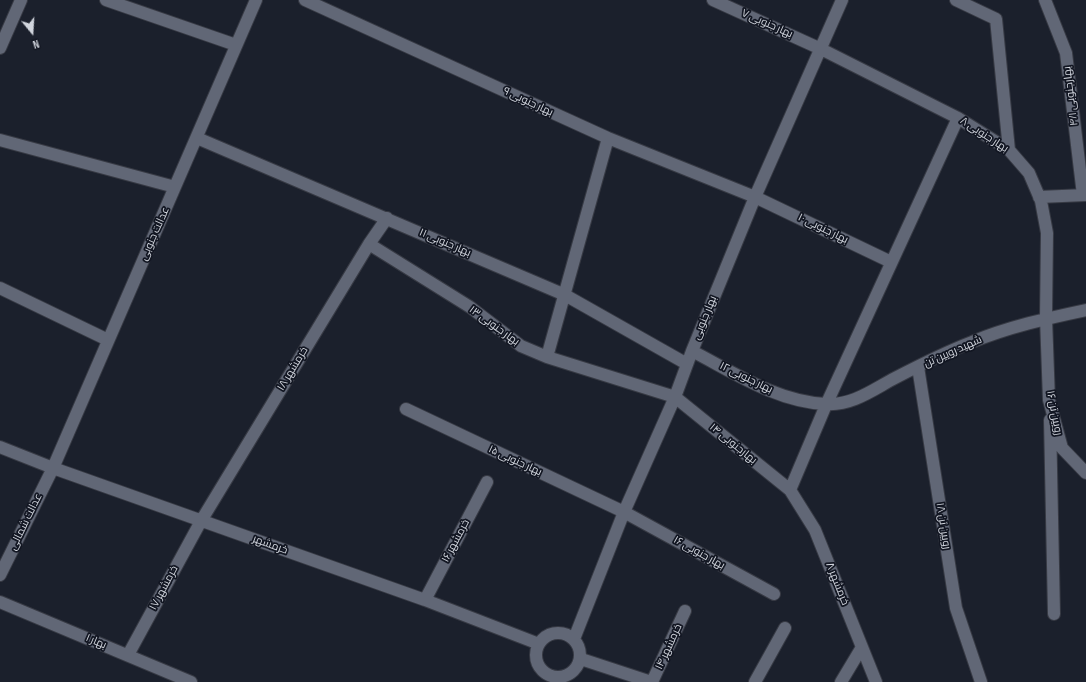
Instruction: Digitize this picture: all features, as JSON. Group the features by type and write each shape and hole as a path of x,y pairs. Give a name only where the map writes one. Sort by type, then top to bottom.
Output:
{"street":[{"path":"0,48 21,0"},
{"path":"106,0 236,45"},
{"name":"عدالت جنوبی","path":"53,468 176,188 256,0"},
{"name":"بهار جنوبی ۹","path":"305,0 608,138 755,197"},
{"name":"بهار جنوبی ۷","path":"712,0 821,49"},
{"name":"بهار جنوبی","path":"574,638 624,512 676,397 692,351 755,197 842,0"},
{"path":"956,0 996,19 1009,150"},
{"name":"بهارجنوبی ۴/۱","path":"1045,0 1066,53 1085,195"},
{"name":"بهار جنوبی ۸","path":"821,49 958,118 1009,150 1029,173 1039,197 1047,234 1046,318"},
{"path":"790,490 826,404 958,118"},
{"name":"بهار جنوبی ۱۱","path":"197,138 565,295 687,364"},
{"path":"547,357 608,138"},
{"path":"0,140 176,188"},
{"path":"1039,197 1085,195"},
{"name":"بهار جنوبی ۱۰","path":"755,197 891,262"},
{"name":"خرمشهر ۱۸","path":"201,521 369,244 387,218"},
{"name":"بهار جنوبی ۱۳","path":"369,244 470,308 521,346 547,357 676,397"},
{"path":"0,288 108,340"},
{"name":"شهید رویین تن","path":"826,404 842,403 864,396 918,367 973,342 1046,318 1086,310"},
{"name":"رویین تن ۱۶","path":"1046,318 1049,400 1062,448 1086,473"},
{"name":"بهار جنوبی ۱۲","path":"692,351 768,390 798,400 826,404"},
{"name":"رویین تن ۱۸","path":"918,367 956,608 981,682"},
{"name":"بهارجنوبی ۱۴","path":"676,397 790,490"},
{"path":"1049,400 1054,614"},
{"name":"بهار جنوبی ۱۵","path":"406,409 624,512"},
{"name":"خرمشهر","path":"0,447 53,468 425,600 539,644"},
{"name":"عدالت شمالی","path":"0,575 53,468"},
{"name":"خرمشهر ۱۶","path":"425,600 487,482"},
{"name":"خرمشهر ۸","path":"790,490 815,530 876,682"},
{"name":"بهار جنوبی ۱۶","path":"624,512 774,594"},
{"name":"خرمشهر ۱۷","path":"128,655 201,521"},
{"name":"بهار ۱","path":"0,602 191,682"},
{"name":"خرمشهر ۱۴","path":"652,682 685,611"},
{"path":"755,682 785,628"},
{"path":"555,633 565,634 574,638 580,651 581,659 578,667 572,673 555,680 540,669 536,652 539,644 546,637 555,633"},
{"path":"841,682 862,646"},
{"path":"581,659 652,682"}]}
